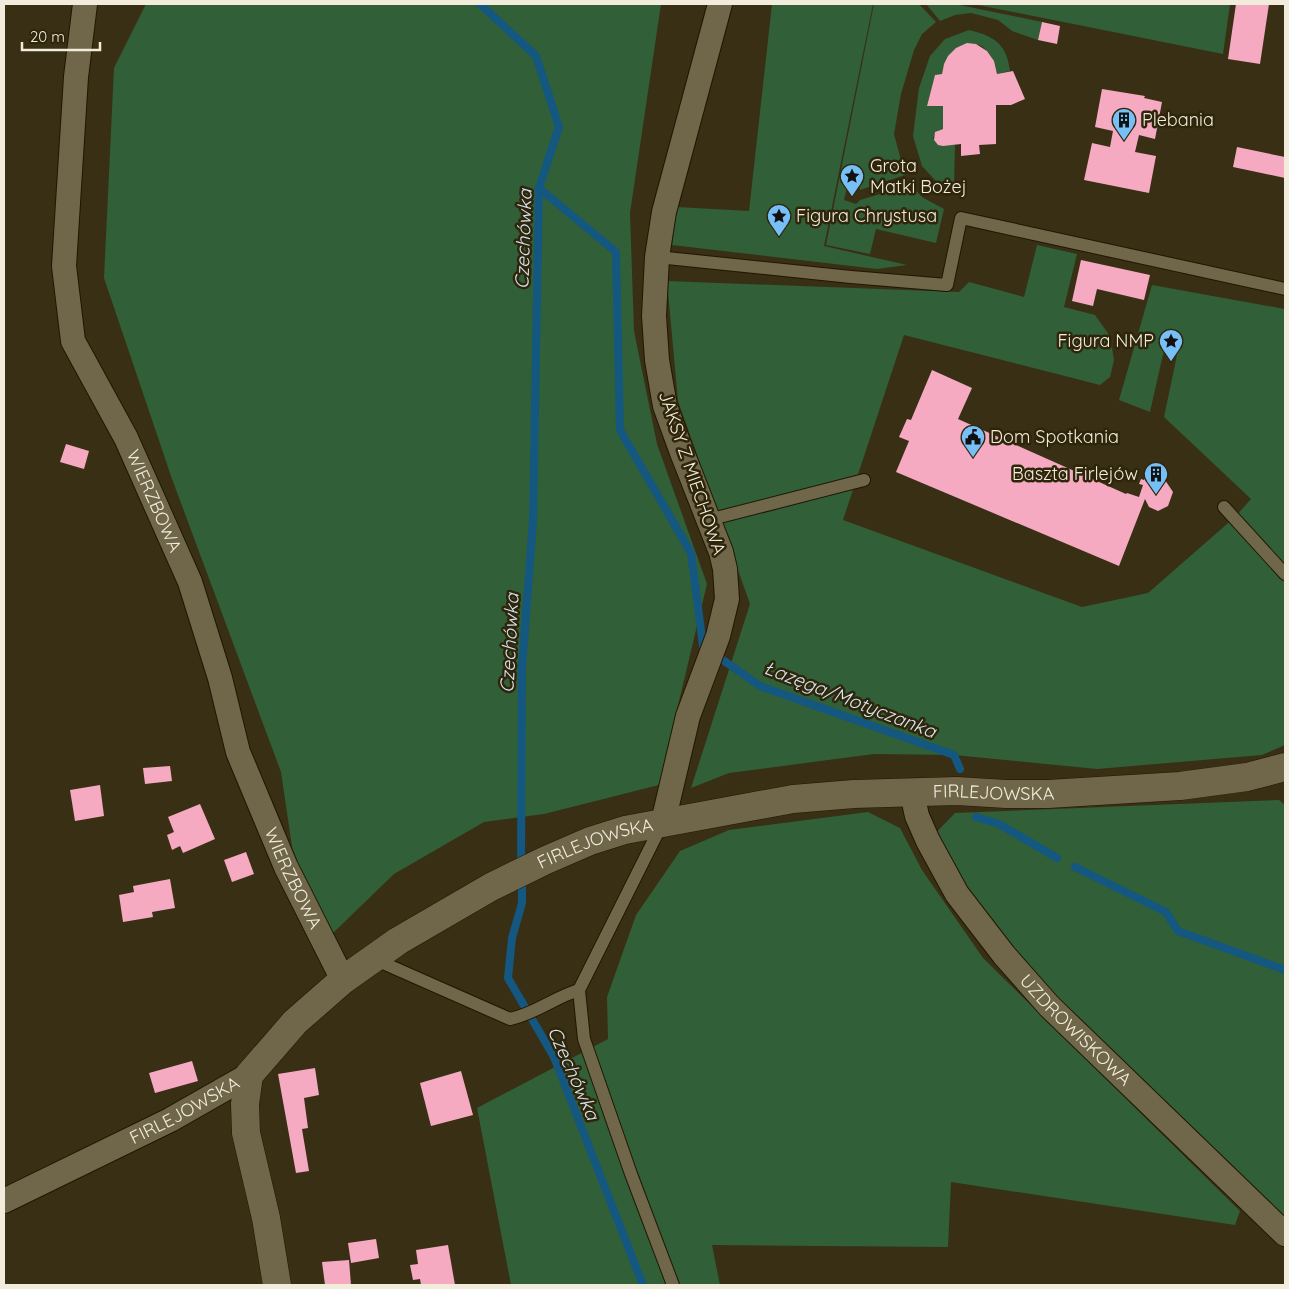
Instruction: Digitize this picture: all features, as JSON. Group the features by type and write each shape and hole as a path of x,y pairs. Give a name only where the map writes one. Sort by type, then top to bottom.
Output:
{"street":[{"name":"WIERZBOWA","path":"85,4 76,77 64,266 73,341 126,438 190,582 220,678 238,752 286,867 343,980"},
{"name":"JAKSY Z MIECHOWA","path":"663,822 688,716 718,636 727,599 725,569 721,552 665,406 657,360 654,316 657,256 664,212 720,4"},
{"name":"FIRLEJOWSKA","path":"4,1201 170,1120 249,1076 295,1022 343,980 398,941 492,887 590,841 625,830 663,822 793,799 854,794 958,792 1048,794 1180,786 1247,777 1285,767"},
{"name":"UZDROWISKOWA","path":"912,793 917,816 928,841 957,894 1004,955 1049,1006 1285,1234"},
{"path":"249,1076 245,1104 246,1133 266,1218 277,1285"}],"lane":[{"path":"657,256 947,285 961,218 1032,232 1285,289"},
{"path":"708,520 864,480"},
{"path":"1224,507 1285,574"},
{"path":"663,822 579,990 584,1039 630,1174 674,1285"},
{"path":"374,959 510,1019 523,1017 564,994 579,990"}],"green space":[{"path":"146,4 661,4 630,213 634,331 657,444 707,584 659,785 544,814 484,822 394,874 331,935 294,860 281,772 172,479 104,278 114,68"},
{"path":"772,4 873,4 824,246 907,265 877,269 672,245 677,207 749,211"},
{"path":"874,4 919,4 936,22 922,34 914,50 901,94 894,134 905,175 860,190 860,187 848,184 844,200 856,204 860,200 911,185 922,197 944,209 936,243 876,229 870,254 826,245"},
{"path":"926,4 955,4 1042,22 1038,40 1012,31 998,20 971,13 955,15 940,21"},
{"path":"973,4 1230,4 1223,54"},
{"path":"969,30 986,35 1003,48 1010,71 997,74 989,53 979,45 973,44 966,45 951,54 942,74 935,75 927,106 943,106 943,129 937,131 933,138 938,145 955,145 954,188 936,181 922,166 913,136 919,88 930,56 945,39"},
{"path":"1037,245 1077,254 1064,307 1095,315 1110,336 1114,360 1110,377 1100,385 904,335 843,520 1082,607 1148,593 1235,517 1251,499 1164,417 1177,355 1164,350 1150,412 1119,400 1152,285 1285,309 1285,745 1262,755 1097,769 954,755 874,754 729,773 691,788 750,604 678,401 667,281 959,292 969,282 1024,297"},
{"path":"1279,800 1285,805 1285,1234 1049,1006 928,841 955,813"},
{"path":"868,812 900,828 922,870 983,958 1240,1211 1235,1225 951,1182 948,1247 712,1245 720,1285 511,1285 477,1108 608,1039 607,997 636,915 680,851 729,830"}],"building":[{"path":"1236,4 1269,4 1260,64 1228,59"},
{"path":"1042,22 1060,26 1057,44 1038,40"},
{"path":"967,43 976,44 987,51 994,61 997,74 1013,71 1025,99 1011,105 996,105 996,144 979,145 980,154 961,156 961,144 943,146 938,145 934,140 935,132 943,129 943,106 927,106 935,75 942,74 948,56 956,48"},
{"name":"Plebania","path":"1102,89 1145,96 1144,98 1162,102 1155,139 1139,135 1135,152 1156,156 1149,193 1084,180 1092,143 1110,147 1113,131 1095,127"},
{"path":"1237,147 1285,157 1285,178 1233,167"},
{"path":"1081,260 1150,275 1144,300 1097,289 1093,306 1072,301"},
{"name":"Dom Spotkania","path":"932,370 972,388 958,419 1126,494 1139,497 1143,485 1139,484 1141,479 1144,480 1145,477 1165,480 1173,492 1168,506 1158,511 1149,507 1145,499 1119,566 896,472 909,441 899,437 907,419 911,420"},
{"path":"66,444 89,451 84,469 60,462"},
{"path":"170,766 172,781 145,784 143,768"},
{"path":"100,785 104,816 75,821 70,790"},
{"path":"200,804 215,839 183,853 180,846 172,850 167,835 174,832 168,817"},
{"path":"246,852 254,874 232,882 224,860"},
{"path":"170,879 175,908 152,912 153,917 123,922 119,895 134,892 133,886"},
{"path":"192,1061 198,1081 155,1093 149,1073"},
{"path":"315,1068 319,1095 304,1098 308,1128 302,1129 309,1171 296,1173 278,1074"},
{"path":"461,1071 473,1115 431,1126 420,1083"},
{"path":"376,1239 379,1258 351,1263 348,1243"},
{"path":"448,1245 455,1285 421,1285 420,1279 413,1280 410,1265 418,1264 416,1250"},
{"path":"349,1260 351,1285 325,1285 322,1262"}],"waterway":[{"name":"Czechówka","path":"480,4 536,56 559,127 539,188 533,521 522,668 521,867"},
{"name":"Łazęga/Motyczanka","path":"539,188 616,252 620,430 691,553 703,646 760,686 954,755 960,769"},
{"name":"Łazęga/Motyczanka","path":"976,817 999,824 1057,858"},
{"name":"Łazęga/Motyczanka","path":"1075,867 1166,912 1178,931 1285,970"},
{"name":"Czechówka","path":"522,878 522,903 512,938 508,978 554,1057 643,1285"}],"place":[{"name":"Plebania","path":"1124,141"},
{"name":"Grota Matki Bożej","path":"852,197"},
{"name":"Figura Chrystusa","path":"779,237"},
{"name":"Figura NMP","path":"1171,362"},
{"name":"Dom Spotkania","path":"973,458"},
{"name":"Baszta Firlejów","path":"1156,495"}]}
